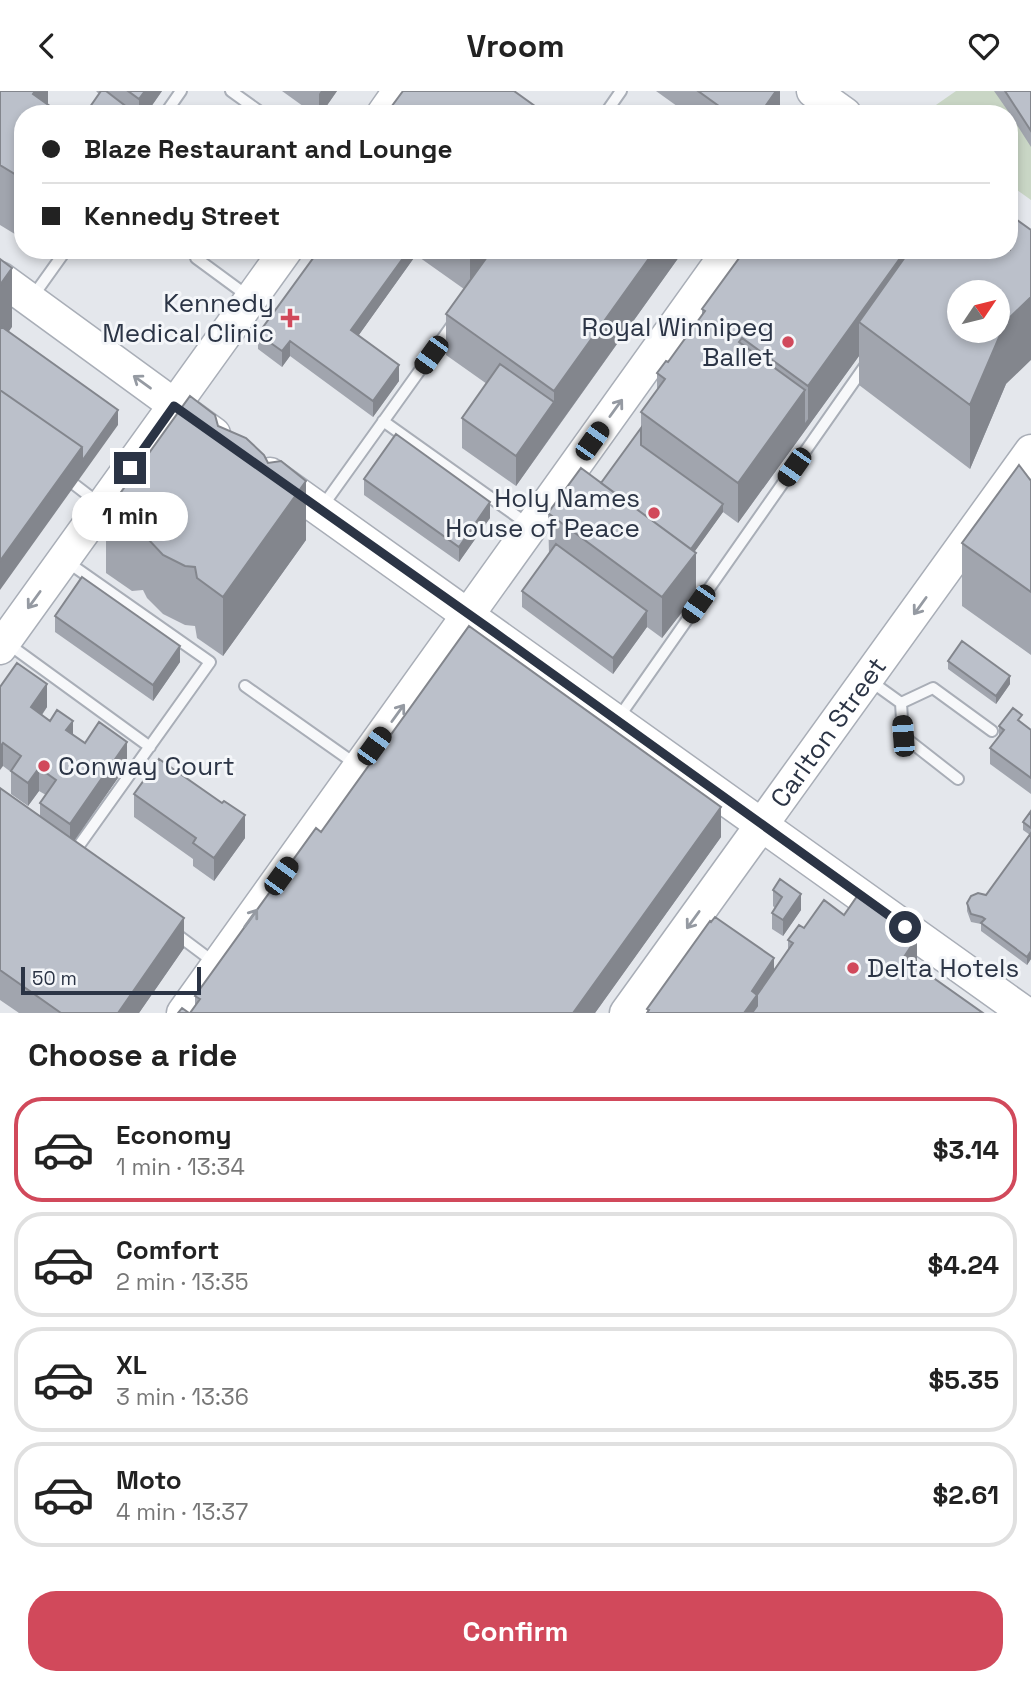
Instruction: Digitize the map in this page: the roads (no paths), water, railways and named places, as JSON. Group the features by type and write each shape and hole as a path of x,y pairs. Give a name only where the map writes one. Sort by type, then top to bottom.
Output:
{"street":[{"path":"2,645 280,259"},
{"path":"183,1013 359,767 438,668 468,614 531,526 733,259"},
{"path":"0,278 174,406 1025,1013"},
{"name":"Carlton Street","path":"626,1013 719,874 761,825 867,679 953,569 1031,451"}],"lane":[{"path":"231,91 250,105"},
{"path":"30,300 60,259"},
{"path":"197,259 251,299"},
{"path":"320,509 460,314"},
{"path":"616,721 874,352"},
{"path":"383,421 531,526"},
{"path":"75,485 103,506"},
{"path":"60,851 74,861 210,662 64,559"},
{"path":"2,645 150,747"},
{"path":"867,679 901,703"},
{"path":"245,686 359,767"},
{"path":"901,703 933,688 992,731"},
{"path":"901,703 903,736 958,779"},
{"path":"165,926 218,964"}],"place":[{"name":"Kennedy Medical Clinic","path":"290,318"},
{"name":"Royal Winnipeg Ballet","path":"788,342"},
{"name":"Holy Names House of Peace","path":"654,513"},
{"name":"Conway Court","path":"44,766"},
{"name":"Delta Hotels","path":"853,968"}]}
